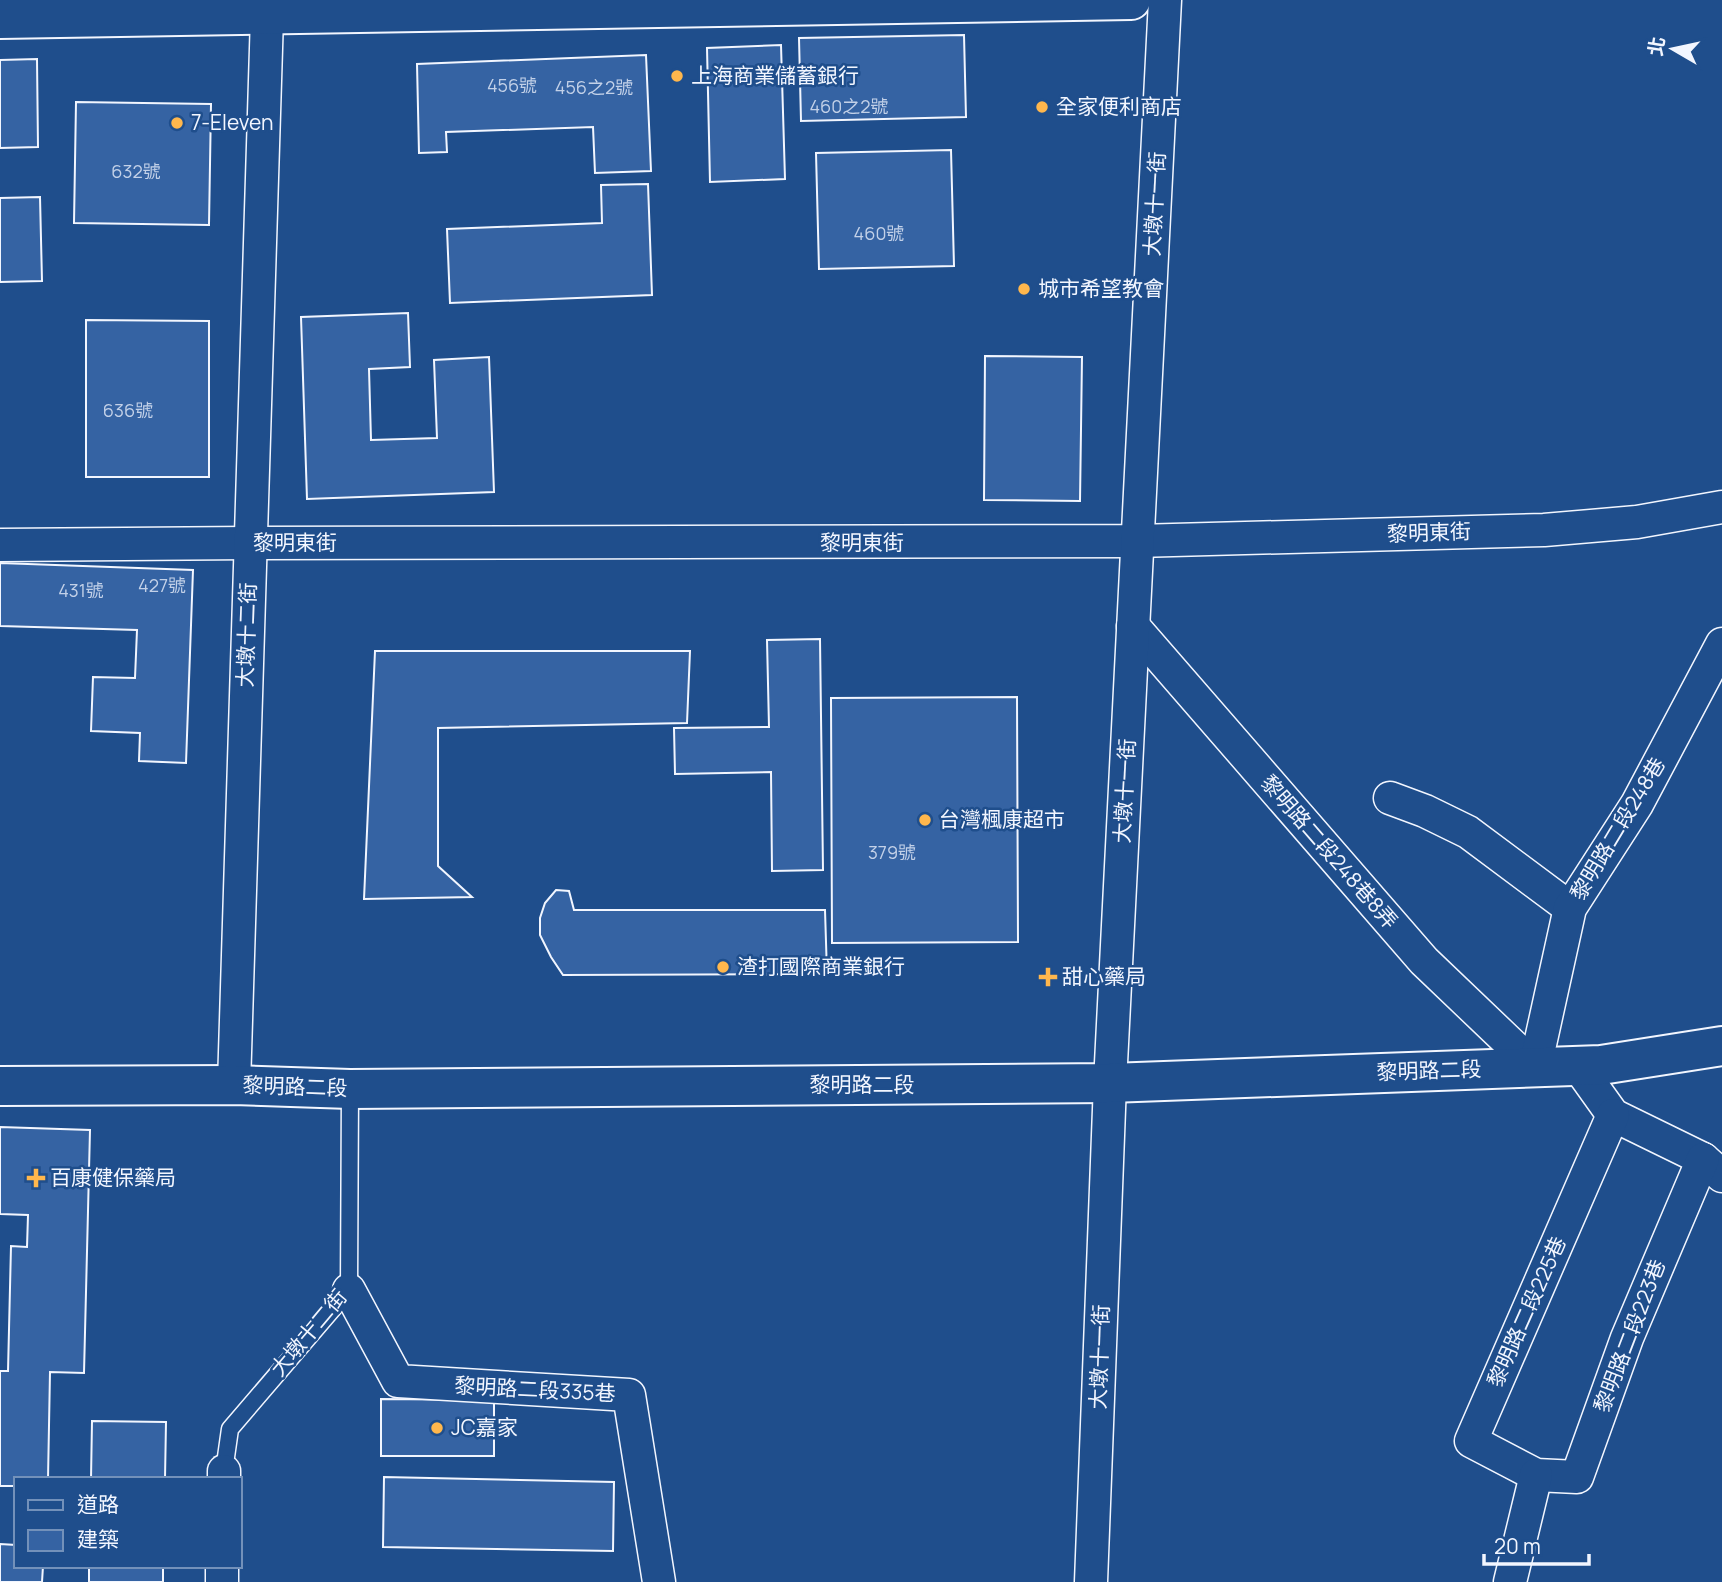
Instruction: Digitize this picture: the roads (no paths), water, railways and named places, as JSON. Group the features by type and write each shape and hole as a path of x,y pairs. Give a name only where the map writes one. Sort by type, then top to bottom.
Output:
{"main road":[{"path":"0,19 1130,0"},
{"name":"黎明路二段","path":"0,1086 350,1089 1110,1083 1601,1065 1722,1046"}],"street":[{"name":"大墩十一街","path":"1091,1582 1110,1083 1165,0"},
{"name":"大墩十二街","path":"234,1086 267,16"},
{"name":"黎明東街","path":"0,545 249,542 1137,541 1545,530 1637,522 1722,507"},
{"name":"黎明路二段248巷8弄","path":"1133,626 1424,961 1535,1067"},
{"name":"黎明路二段248巷","path":"1535,1067 1570,908 1637,804 1722,644"},
{"path":"1390,798 1468,832 1570,908"},
{"path":"1578,1066 1613,1115 1713,1168"},
{"name":"黎明路二段225巷","path":"1536,1475 1471,1441 1613,1115"},
{"name":"黎明路二段223巷","path":"1536,1475 1577,1477 1627,1338 1713,1168"},
{"name":"黎明路二段335巷","path":"349,1290 398,1381 629,1395 659,1582"},
{"path":"1510,1582 1536,1475"}],"lane":[{"name":"大墩十二街","path":"224,1475 230,1429 349,1290 350,1089"}],"place":[{"name":"上海商業儲蓄銀行","path":"677,76"},
{"name":"全家便利商店","path":"1042,107"},
{"name":"7-Eleven","path":"177,123"},
{"name":"城市希望教會","path":"1024,289"},
{"name":"台灣楓康超市","path":"925,820"},
{"name":"渣打國際商業銀行","path":"723,967"},
{"name":"甜心藥局","path":"1048,977"},
{"name":"百康健保藥局","path":"36,1178"},
{"name":"JC嘉家","path":"437,1428"}]}
